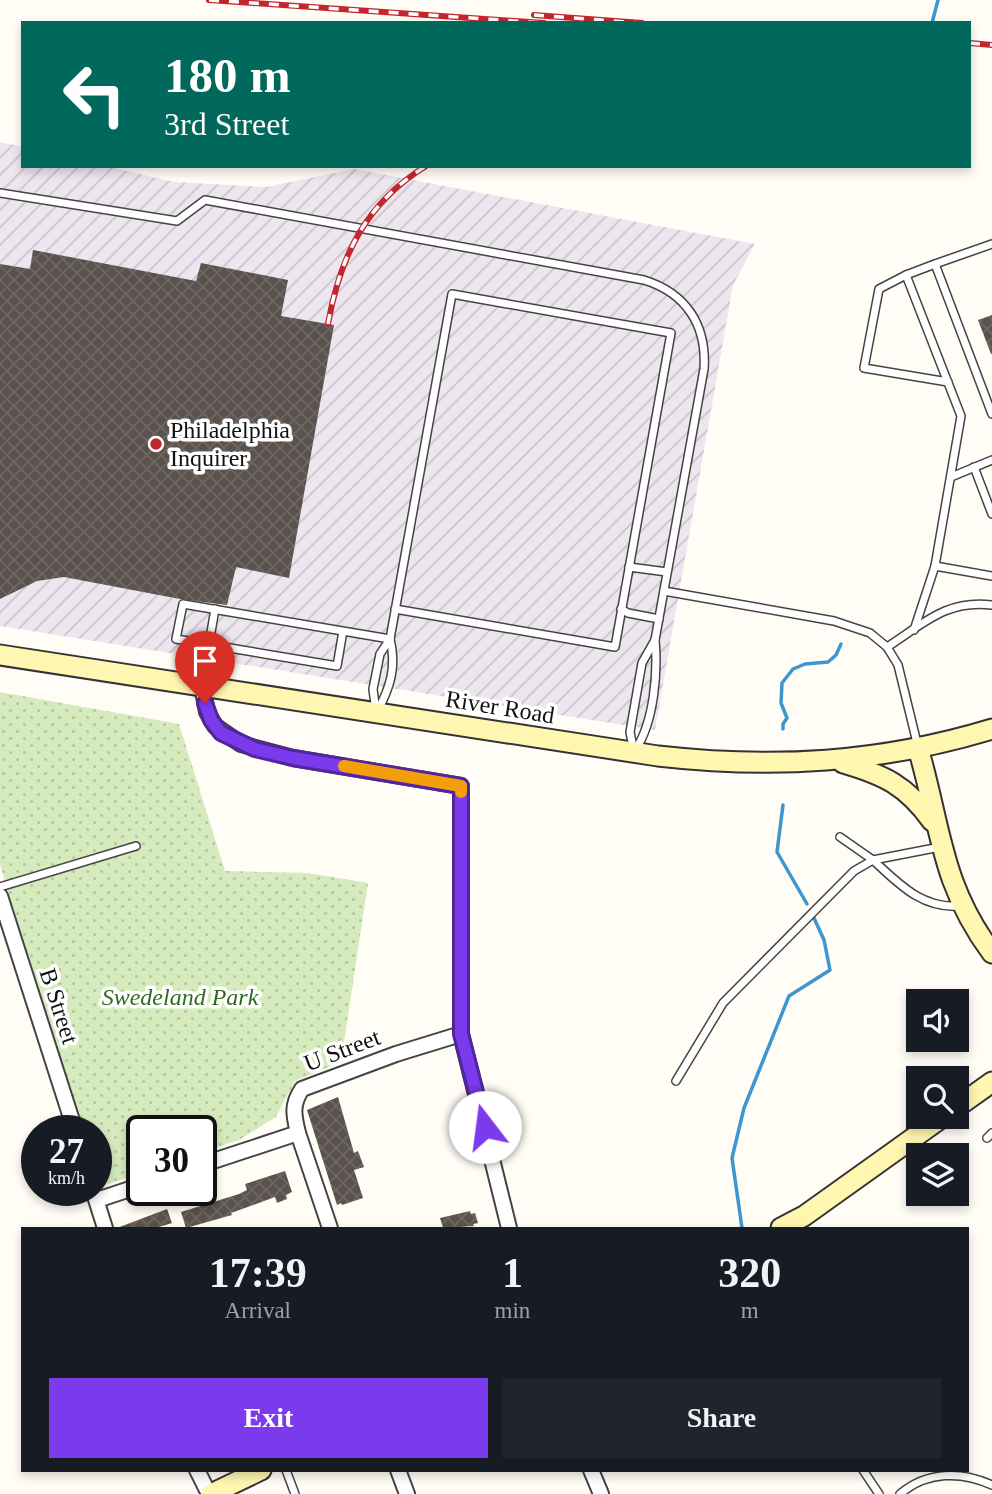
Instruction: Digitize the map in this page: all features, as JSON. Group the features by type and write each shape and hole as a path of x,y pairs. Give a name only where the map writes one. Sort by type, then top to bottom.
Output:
{"main road":[{"name":"River Road","path":"0,655 634,752 746,764 835,761 918,748 992,729"},
{"path":"918,748 941,847 962,906 992,953"},
{"path":"835,761 894,782 913,797 936,827"},
{"path":"969,1098 992,1082"},
{"path":"783,1227 804,1216 926,1129"},
{"path":"215,1493 257,1472"}],"street":[{"path":"202,686 207,712 215,726 241,744 293,758 461,786 461,1034 509,1227"},
{"name":"B Street","path":"0,896 70,1115"},
{"name":"U Street","path":"330,1227 298,1133 293,1109 296,1098 302,1090 396,1054 461,1034"},
{"path":"217,1160 298,1133"},
{"path":"98,1206 105,1227"},
{"path":"199,1472 215,1493"},
{"path":"399,1472 407,1494"},
{"path":"592,1472 600,1494"}],"lane":[{"path":"0,193 177,222 205,200 644,280 670,291 690,309 696,319 705,356 655,640 658,666 645,734 634,752"},
{"path":"948,382 864,368 879,289 906,275 992,244"},
{"path":"935,264 992,414"},
{"path":"906,275 961,416 935,566 914,630"},
{"path":"377,713 388,692 394,657 390,639 395,609 452,294 671,333 615,647 395,609"},
{"path":"951,477 992,460"},
{"path":"974,467 992,514"},
{"path":"935,566 992,576"},
{"path":"629,567 667,572"},
{"path":"664,591 847,624 870,633 887,647 898,665 918,748"},
{"path":"887,647 949,608 975,603 992,605"},
{"path":"343,631 337,666 176,639 183,604 215,609 390,639"},
{"path":"209,644 215,609"},
{"path":"621,609 659,619"},
{"path":"377,713 373,689 380,654 390,639"},
{"path":"634,752 629,732 642,663 655,640"},
{"path":"841,837 873,860 910,894 945,907 962,906"},
{"path":"0,887 136,846"},
{"path":"676,1081 723,1003 854,871 873,860 941,847"},
{"path":"287,1472 295,1494"},
{"path":"864,1472 879,1494"},
{"path":"900,1494 908,1487 945,1472 992,1485"}],"shaded area":[{"path":"0,142 21,147 21,168 114,168 174,182 266,187 354,169 755,244 733,285 655,730 0,626"}],"green space":[{"name":"Swedeland Park","path":"0,692 179,724 225,871 308,873 368,883 341,1062 295,1081 276,1117 239,1140 217,1147 217,1115 126,1115 126,1178 112,1183 112,1115 79,1115 0,864"}],"building":[{"name":"Philadelphia Inquirer","path":"33,250 196,281 201,263 288,280 281,316 334,325 289,578 236,567 227,605 64,577 37,581 0,599 0,264 30,269"},
{"path":"992,315 992,354 991,354 978,320"},
{"path":"338,1097 354,1153 358,1151 364,1167 354,1170 363,1198 342,1205 337,1205 307,1110"},
{"path":"285,1171 292,1192 286,1195 287,1199 277,1203 275,1197 231,1213 232,1215 186,1227 181,1212 200,1206 217,1206 217,1201 247,1190 245,1184"},
{"path":"167,1209 172,1223 159,1227 120,1227"},
{"path":"470,1211 471,1214 475,1213 478,1223 473,1224 474,1226 443,1227 440,1218"}],"waterway":[{"path":"933,21 938,0"},
{"path":"783,729 787,718 781,703 782,683 793,669 805,664 828,662 836,655 841,644"},
{"path":"783,805 777,852 807,904"},
{"path":"742,1227 732,1158 744,1108 789,996 830,970 824,940 814,918"}],"railway":[{"path":"209,0 515,21"},
{"path":"534,15 615,21"},
{"path":"971,43 992,45"},
{"path":"328,324 340,276 359,233 387,197 423,168"}],"slow traffic":[{"path":"344,766 461,786 461,792"}],"place":[{"name":"Philadelphia Inquirer","path":"156,444"}],"route":[{"path":"205,703 211,720 221,733 255,749 293,758 461,786 461,1034 485,1127"}]}
